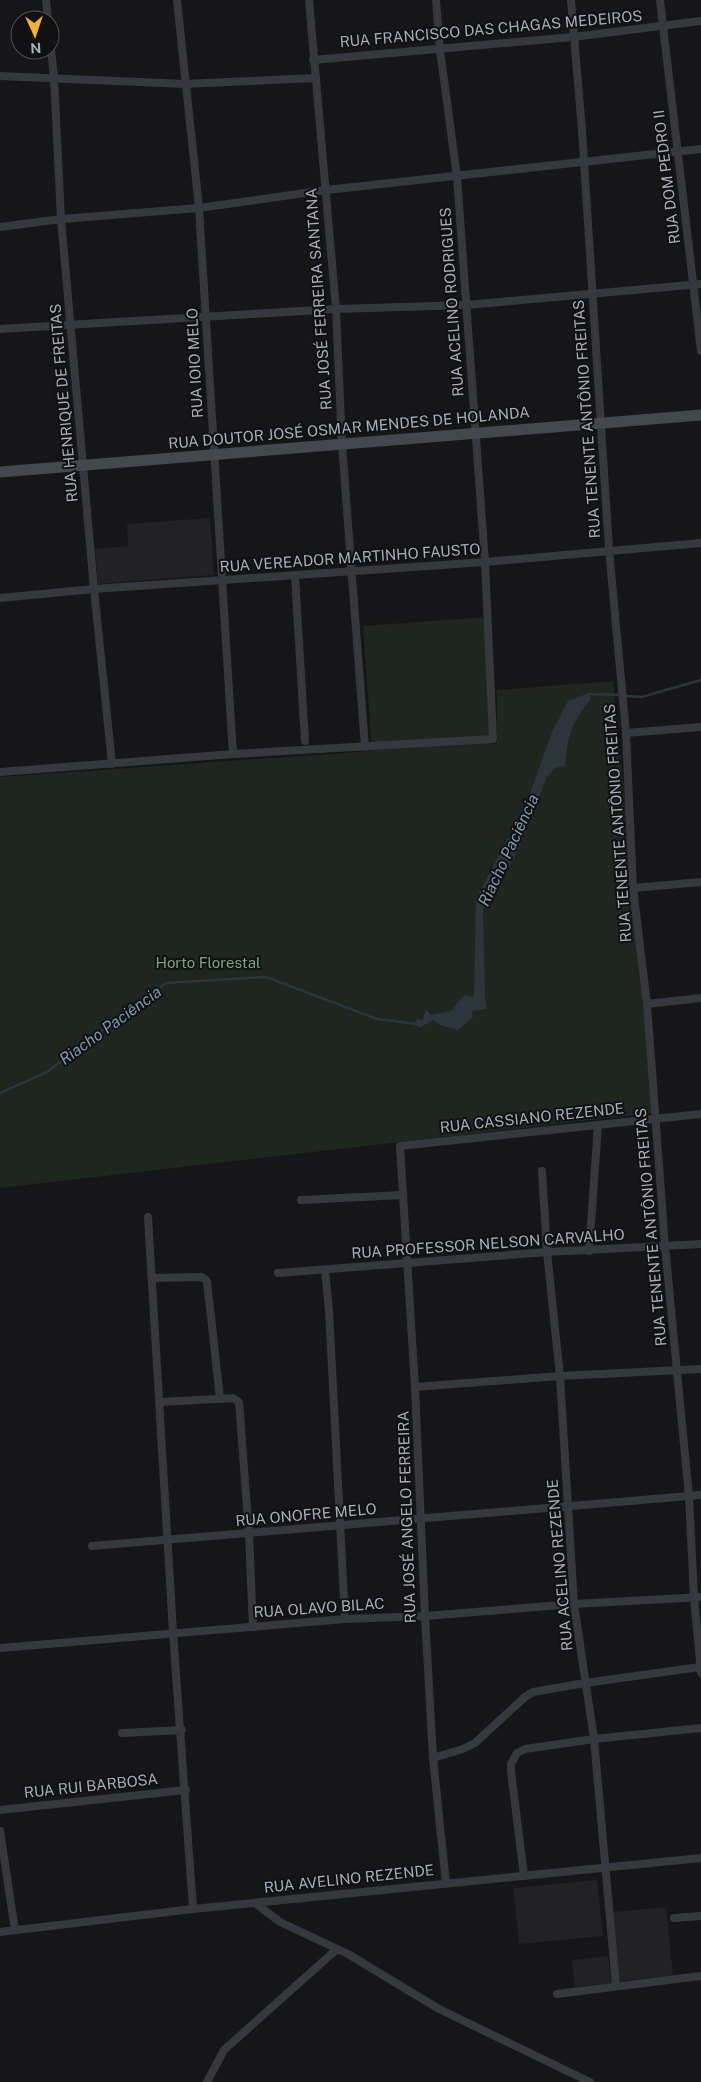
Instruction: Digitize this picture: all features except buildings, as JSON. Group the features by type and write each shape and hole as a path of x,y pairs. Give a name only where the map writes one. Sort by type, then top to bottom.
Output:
{"street":[{"name":"RUA IOIO MELO","path":"177,0 199,208 233,754"},
{"name":"RUA JOSÉ FERREIRA SANTANA","path":"309,0 336,309 342,445 365,747"},
{"name":"RUA ACELINO RODRIGUES","path":"365,747 493,739 484,562 474,434 467,305 457,177 440,50 436,0"},
{"name":"RUA TENENTE ANTÔNIO FREITAS","path":"571,0 584,163 609,550 626,733 633,888 647,1004 664,1246 698,1597 701,1673"},
{"name":"RUA DOM PEDRO II","path":"660,0 697,285 701,350"},
{"name":"RUA FRANCISCO DAS CHAGAS MEDEIROS","path":"313,60 573,37 701,21"},
{"name":"RUA HENRIQUE DE FREITAS","path":"52,60 61,219 94,589 112,764"},
{"path":"0,76 185,84 316,78"},
{"path":"0,227 61,219 199,208 326,190 701,149"},
{"path":"0,329 336,309 467,305 697,285"},
{"name":"RUA DOUTOR JOSÉ OSMAR MENDES DE HOLANDA","path":"0,472 701,415"},
{"name":"RUA VEREADOR MARTINHO FAUSTO","path":"0,598 94,589 484,562 701,543"},
{"path":"295,576 305,741"},
{"path":"626,733 701,727"},
{"path":"0,772 233,754 365,747"},
{"path":"633,888 701,882"},
{"path":"647,1004 701,998"},
{"name":"RUA CASSIANO REZENDE","path":"400,1150 400,1146 404,1144 701,1114"},
{"path":"589,1251 598,1125"},
{"name":"RUA JOSÉ ANGELO FERREIRA","path":"400,1150 415,1387 433,1758 446,1883"},
{"name":"RUA ACELINO REZENDE","path":"542,1171 547,1252 560,1376 574,1604 594,1739 616,1986"},
{"path":"301,1200 403,1194"},
{"path":"148,1217 173,1632 182,1730 194,1909"},
{"name":"RUA PROFESSOR NELSON CARVALHO","path":"278,1273 547,1252 701,1244"},
{"path":"325,1270 329,1310 345,1619"},
{"path":"153,1278 202,1277 209,1283 220,1399"},
{"path":"415,1387 560,1376 701,1369"},
{"path":"160,1402 236,1398 240,1405 250,1534 253,1626"},
{"name":"RUA ONOFRE MELO","path":"92,1546 701,1495"},
{"name":"RUA OLAVO BILAC","path":"0,1648 345,1619 425,1616 574,1604 698,1597"},
{"path":"433,1758 463,1749 475,1743 525,1697 533,1692 585,1682 700,1666"},
{"path":"524,1876 510,1764 516,1753 525,1749 594,1739 701,1728"},
{"path":"122,1733 182,1730"},
{"name":"RUA RUI BARBOSA","path":"0,1810 186,1790"},
{"path":"0,1831 15,1930"},
{"name":"RUA AVELINO REZENDE","path":"0,1932 194,1909 701,1858"},
{"path":"255,1903 280,1922 348,1954 434,2005 590,2082"},
{"path":"674,1918 701,1916"},
{"path":"207,2082 224,2050 337,1949"},
{"path":"557,1994 701,1976"}],"shaded area":[{"path":"210,518 214,575 98,584 95,549 128,546 127,524"},
{"path":"597,1880 603,1936 519,1944 513,1888"},
{"path":"666,1907 673,1976 619,1981 613,1912"},
{"path":"608,1956 611,1983 575,1987 572,1960"}],"green space":[{"name":"Horto Florestal","path":"487,617 491,744 497,743 497,690 613,681 634,886 653,1113 0,1188 0,777 372,751 363,626"}],"water":[{"path":"589,693 591,699 579,715 572,730 565,766 555,768 547,777 515,856 483,909 485,997 487,1009 472,1011 473,1017 458,1030 440,1025 433,1020 419,1028 415,1024 417,1018 422,1021 426,1010 431,1015 451,1011 464,995 474,997 476,899 508,838 516,832 552,732 568,701"}],"waterway":[{"name":"Riacho Paciência","path":"625,696 642,697 701,680"},
{"name":"Riacho Paciência","path":"588,694 620,695"},
{"name":"Riacho Paciência","path":"0,1093 47,1072 166,983 266,977 377,1019 416,1024"}]}
